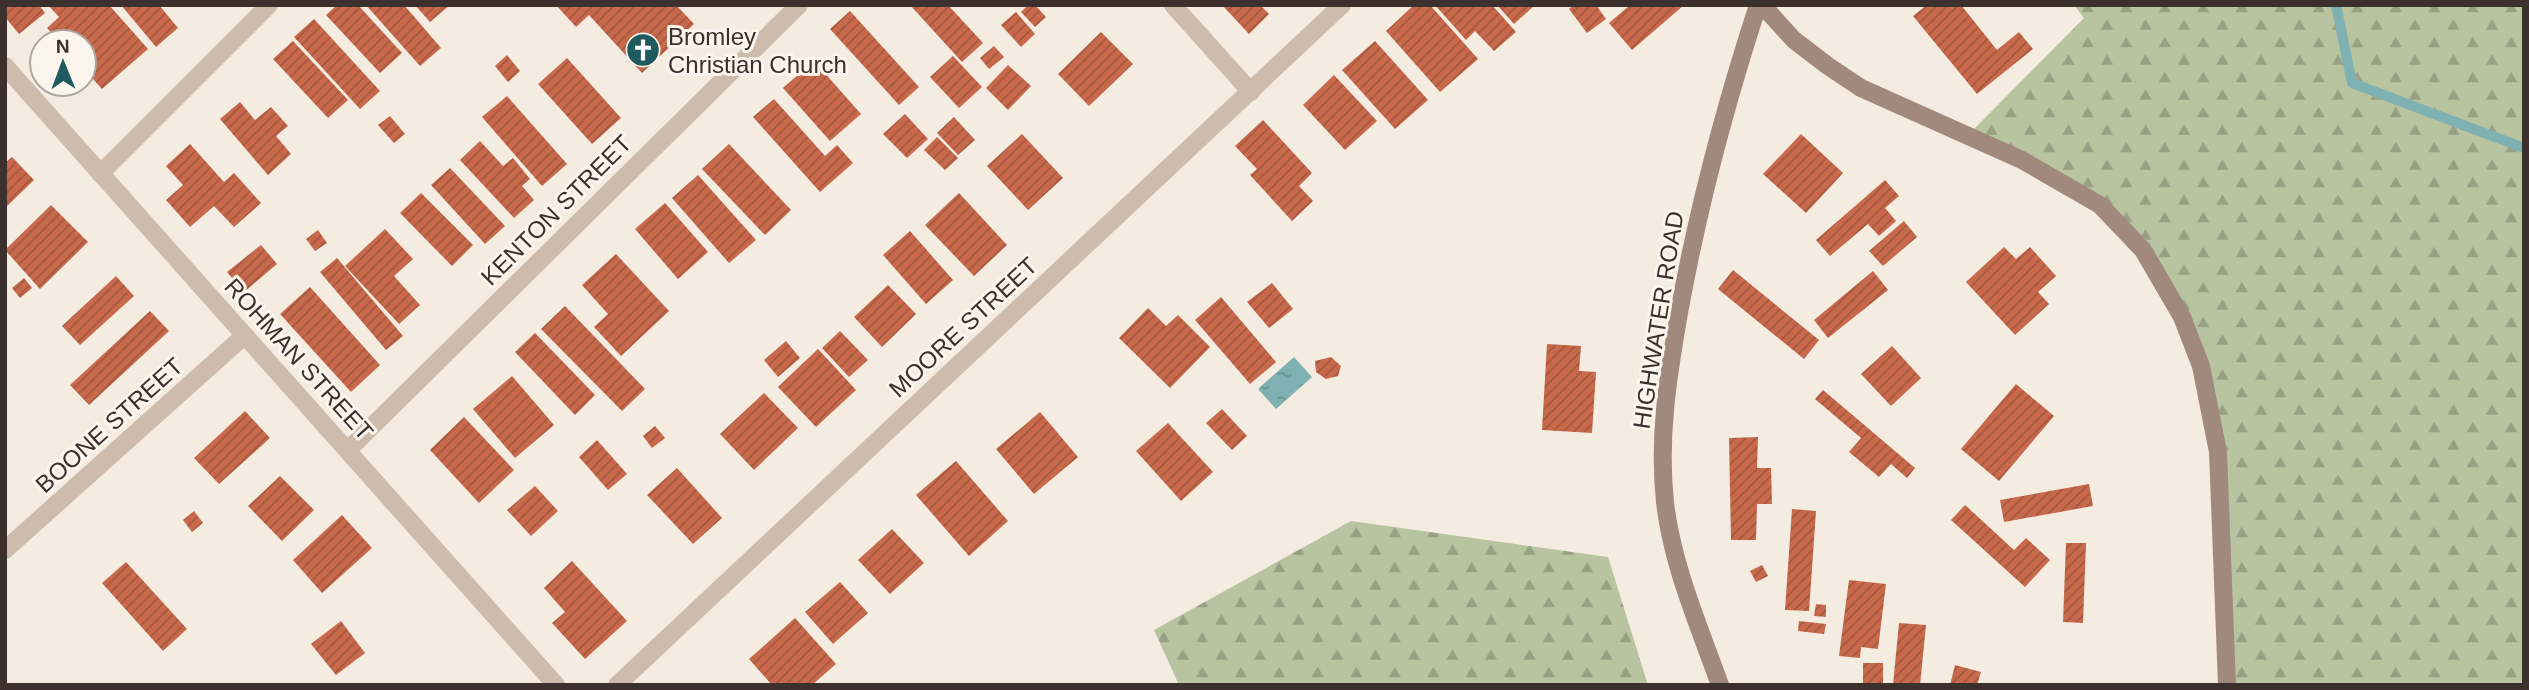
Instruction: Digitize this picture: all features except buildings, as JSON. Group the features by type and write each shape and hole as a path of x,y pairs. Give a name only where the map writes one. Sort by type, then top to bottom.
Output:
{"street":[{"path":"100,174 268,5"},
{"name":"KENTON STREET","path":"348,450 799,5"},
{"path":"1173,5 1251,92"},
{"name":"MOORE STREET","path":"617,685 1342,5"},
{"path":"1760,5 1794,40 1828,66 1873,93 2022,160 2101,205 2143,250 2182,317 2204,378 2218,452 2227,685"},
{"name":"HIGHWATER ROAD","path":"1720,685 1684,585 1665,504 1662,436 1672,352 1704,191 1737,67 1760,5"},
{"name":"ROHMAN STREET","path":"5,66 556,685"},
{"name":"BOONE STREET","path":"5,550 244,336"}],"green space":[{"path":"2074,5 2524,5 2524,685 2227,685 2218,452 2182,317 2100,205 1967,136 2084,18"},
{"path":"1351,521 1608,557 1648,685 1179,685 1154,630"}],"water":[{"path":"1294,357 1312,377 1276,409 1258,389"}],"waterway":[{"path":"2336,5 2352,83 2524,148"}],"place":[{"name":"Bromley Christian Church","path":"643,50"}]}
